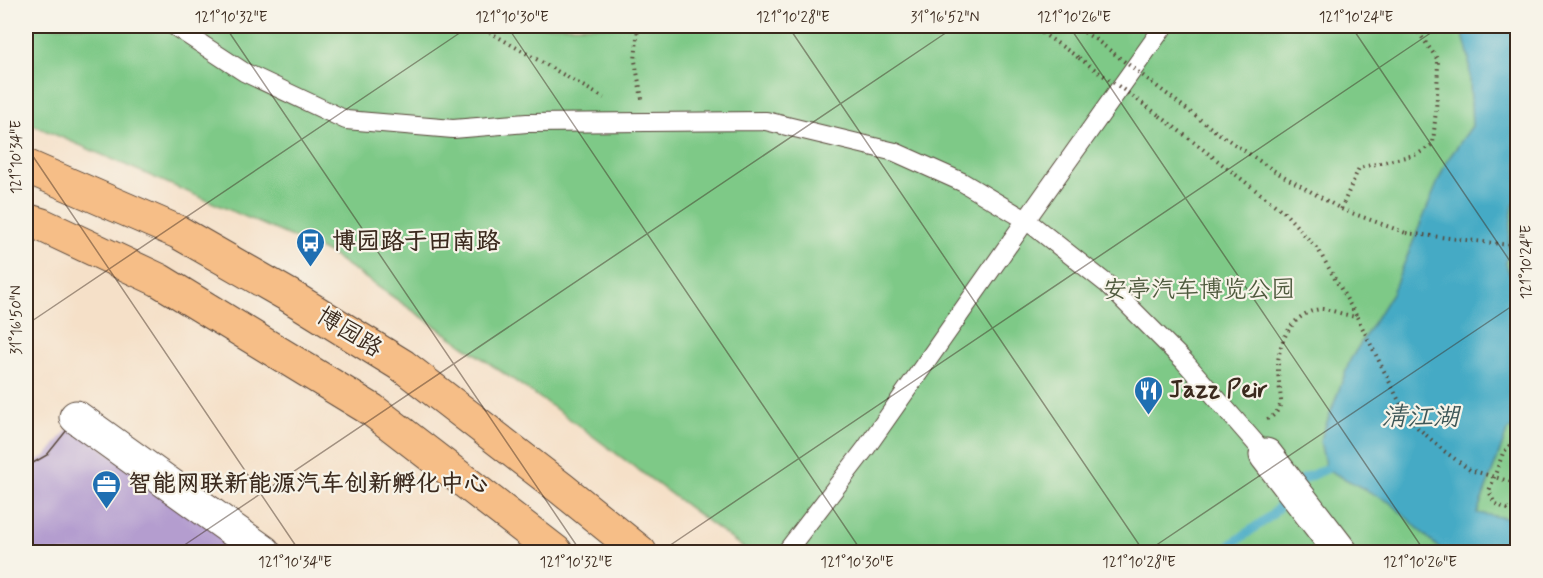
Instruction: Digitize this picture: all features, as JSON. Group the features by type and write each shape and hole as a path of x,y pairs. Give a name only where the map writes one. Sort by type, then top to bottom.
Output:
{"main road":[{"name":"博园路","path":"26,166 178,232 288,295 403,366 640,552"},
{"path":"26,220 42,225 159,280 372,410 556,552"}],"street":[{"path":"76,417 264,552"},
{"path":"1266,455 1341,552"}],"lane":[{"path":"174,26 244,72 346,120 453,129 527,123 766,121 895,152 962,182 1026,220 1107,284 1184,361 1266,455"},
{"path":"786,552 866,448 1164,26"}],"path":[{"path":"479,26 647,122"},
{"path":"638,26 634,61 647,122"},
{"path":"1032,26 1160,116 1284,212 1319,251 1357,317 1400,403 1418,428 1444,452 1470,470 1515,482"},
{"path":"1074,26 1095,39 1215,131 1273,170 1341,209 1406,233 1518,246"},
{"path":"1341,209 1359,168 1418,154 1433,144 1438,60 1414,26"},
{"path":"1518,219 1514,270 1518,277"},
{"path":"1241,427 1272,417 1279,408 1281,400 1278,388 1278,365 1286,334 1297,318 1322,308 1357,317"},
{"path":"1518,436 1503,453 1489,491 1495,504 1508,509 1518,504"}],"green space":[{"name":"安亭汽车博览公园","path":"26,26 1517,26 1517,552 749,552 563,414 329,253 26,122"}],"water":[{"name":"清江湖","path":"1461,26 1517,26 1518,197 1513,206 1506,264 1517,294 1517,423 1507,432 1477,513 1517,520 1517,552 1443,552 1391,503 1326,469 1320,441 1350,360 1392,293 1446,162 1472,126 1469,58"}],"building":[{"name":"智能网联新能源汽车创新孵化中心","path":"71,425 247,552 26,552 26,467 47,455"}],"waterway":[{"path":"1221,552 1272,515 1303,479 1326,469"}],"place":[{"name":"博园路于田南路","path":"311,268"},
{"name":"Jazz Peir","path":"1148,416"},
{"name":"智能网联新能源汽车创新孵化中心","path":"107,510"}]}
